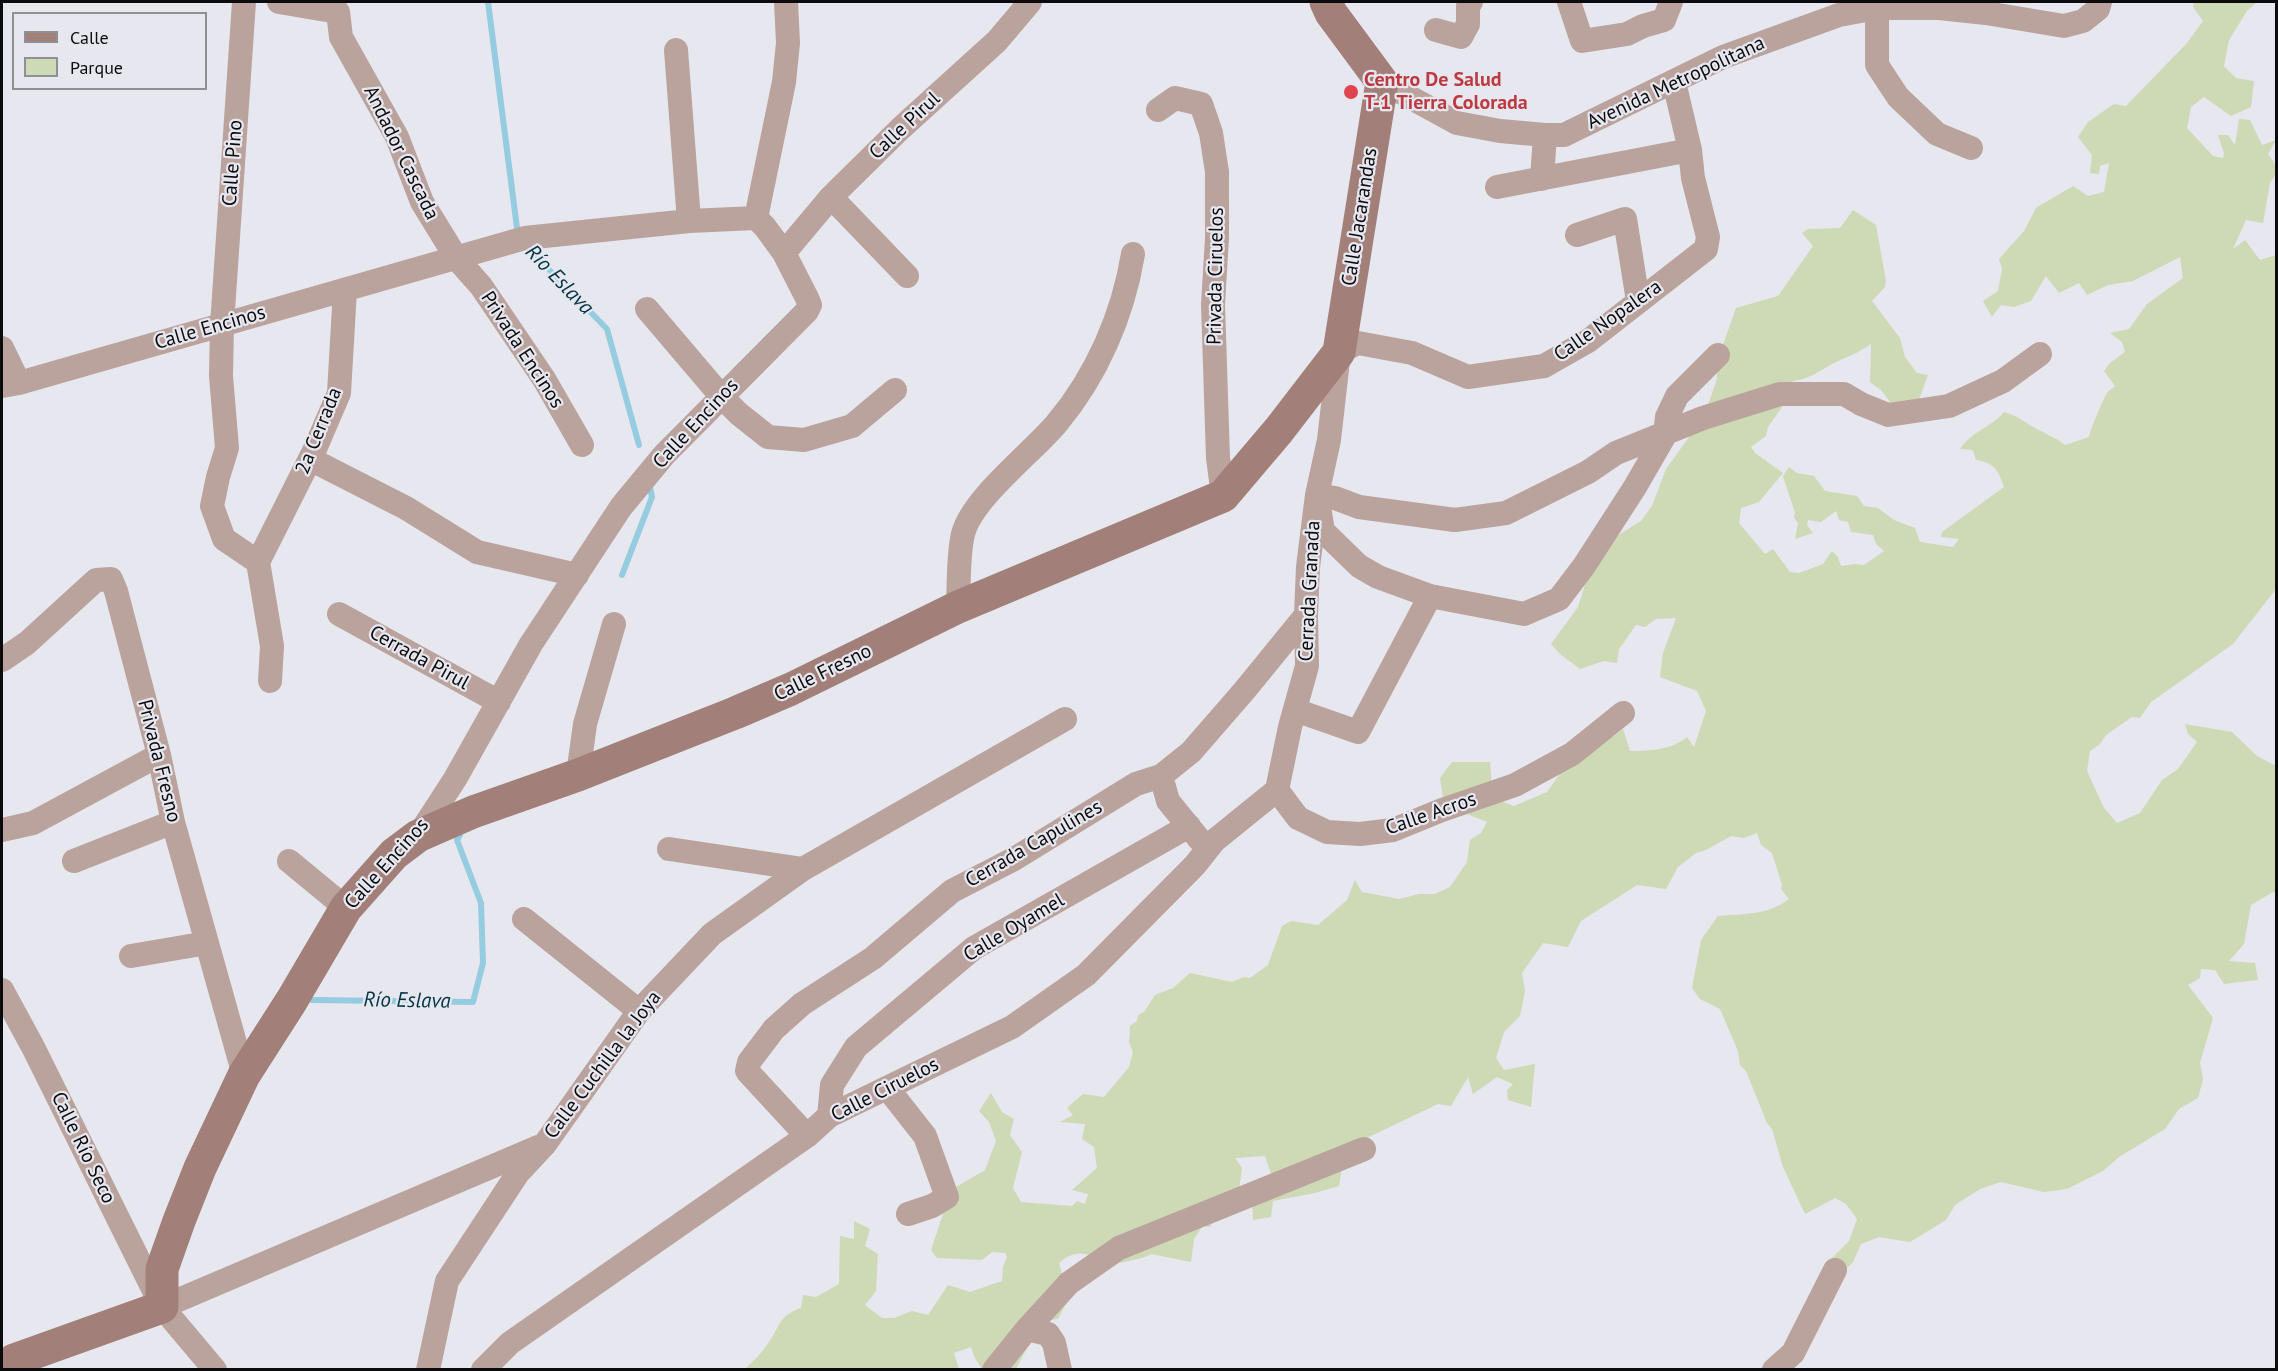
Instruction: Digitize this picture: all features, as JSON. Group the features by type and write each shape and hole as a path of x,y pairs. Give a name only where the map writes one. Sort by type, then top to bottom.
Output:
{"street":[{"name":"Calle Pino","path":"244,2 222,325 221,376 227,448 212,506 224,539 258,562"},
{"name":"Andador Cascada","path":"279,2 338,12 341,37 397,136 422,202 457,259"},
{"path":"756,218 784,82 788,43 786,2"},
{"name":"Calle Pirul","path":"784,252 831,197 900,129 997,41 1030,2"},
{"name":"Avenida Metropolitana","path":"1326,2 1331,13 1382,82 1457,123 1500,131 1545,135 1564,135 1723,57 1838,8 1878,5 1963,10 2064,26 2083,21 2098,9 2100,2"},
{"path":"1436,30 1461,38 1468,24 1468,6 1471,2"},
{"path":"1569,2 1582,40 1627,34 1643,26 1664,20 1671,2"},
{"path":"1878,5 1877,65 1898,97 1937,134 1971,148"},
{"path":"676,50 689,221"},
{"name":"Calle Jacarandas","path":"1317,495 1329,440 1338,352 1382,82"},
{"name":"Calle Nopalera","path":"1338,352 1358,343 1412,353 1468,377 1544,366 1588,341 1706,249 1708,237 1693,178 1690,150 1674,82"},
{"name":"Privada Ciruelos","path":"1158,110 1175,98 1201,104 1212,133 1217,172 1217,238 1213,304 1218,458 1223,496"},
{"path":"1542,179 1545,135"},
{"path":"1497,187 1690,150"},
{"path":"831,197 907,276"},
{"name":"Calle Encinos","path":"10,384 519,240 689,221 756,218 784,252 810,305 807,311 664,455 621,507 531,645 455,779 418,836 394,854 346,908 292,1000 244,1075 200,1168 162,1269 162,1307"},
{"path":"1577,235 1625,219 1638,301"},
{"path":"958,607 963,533 979,503 1057,423 1078,394 1112,332 1129,279 1133,254"},
{"name":"Privada Encinos","path":"457,259 481,286 544,379 582,445"},
{"name":"2a Cerrada","path":"258,562 310,459 339,393 345,290"},
{"path":"647,309 721,396 768,437 804,440 852,426 895,390"},
{"path":"2,348 10,384"},
{"name":"Calle Jacarandas","path":"1223,496 1279,430 1338,352"},
{"path":"1718,355 1677,396 1667,417 1665,435 1635,487 1584,566 1559,599 1524,614 1430,596 1378,577 1359,566 1323,531 1317,495 1335,498 1359,507 1455,520 1506,513 1588,472 1616,453 1665,435 1703,418 1780,394 1845,394 1861,404 1888,415 1949,405 2003,381 2031,361"},
{"path":"310,459 406,508 477,552 577,575"},
{"name":"Cerrada Granada","path":"1277,790 1307,666 1308,567 1317,495"},
{"name":"Calle Fresno","path":"418,836 473,812 578,775 735,713 791,689 958,607 1223,496"},
{"path":"258,562 272,646 270,681"},
{"name":"Privada Fresno","path":"2,660 27,643 96,580 111,579 159,756 173,822 244,1075"},
{"path":"1295,710 1358,732 1430,596"},
{"name":"Cerrada Pirul","path":"339,614 499,702"},
{"name":"Cerrada Capulines","path":"807,1136 747,1071 749,1062 774,1029 802,1004 873,958 952,891 1014,859 1136,784 1161,776 1191,752 1306,615"},
{"path":"578,775 585,724 614,624"},
{"name":"Calle Acros","path":"1277,790 1298,818 1327,832 1360,834 1393,830 1442,810 1515,785 1572,754 1623,713"},
{"name":"Calle Cuchilla la Joya","path":"162,1307 545,1144 639,1011 712,934 803,869 1065,719"},
{"path":"2,830 33,823 159,756"},
{"path":"1161,776 1168,801 1200,839 1214,841 1277,790"},
{"path":"74,861 173,822"},
{"name":"Calle Oyamel","path":"829,1116 832,1085 856,1047 974,948 1189,826"},
{"name":"Calle Ciruelos","path":"483,1370 510,1343 807,1136 829,1116 1012,1027 1086,975 1195,865 1214,841"},
{"path":"669,849 803,869"},
{"path":"289,861 346,908"},
{"path":"524,919 639,1011"},
{"path":"131,956 207,943"},
{"name":"Calle Río Seco","path":"2,990 33,1047 162,1307 215,1370"},
{"path":"888,1089 924,1136 947,1197 932,1206 908,1214"},
{"path":"428,1370 447,1281 518,1173 545,1144"},
{"path":"994,1370 1026,1329 1069,1283 1119,1248 1364,1149"},
{"path":"1774,1370 1793,1353 1835,1270"},
{"path":"2,1369 14,1360 162,1307"},
{"path":"1026,1329 1048,1334 1054,1343 1060,1370"}],"green space":[{"path":"2194,2 2257,2 2247,11 2229,40 2224,66 2236,78 2254,81 2251,107 2231,116 2204,97 2191,107 2187,128 2213,156 2223,158 2224,153 2218,135 2228,135 2235,145 2239,119 2250,120 2262,145 2276,140 2268,154 2276,165 2276,174 2270,183 2263,223 2246,220 2233,249 2245,240 2260,260 2276,255 2276,589 2233,644 2151,702 2140,718 2132,717 2106,735 2100,744 2090,751 2087,771 2104,808 2117,823 2140,813 2162,780 2178,769 2197,742 2188,734 2185,724 2232,732 2257,756 2276,766 2276,893 2273,892 2251,905 2244,944 2229,961 2255,963 2258,980 2224,984 2215,970 2201,969 2200,978 2188,985 2213,1018 2200,1063 2203,1079 2198,1098 2179,1109 2165,1129 2119,1157 2103,1171 2067,1189 2044,1192 2001,1182 1980,1189 1955,1205 1946,1220 1910,1242 1879,1237 1861,1244 1853,1262 1836,1279 1828,1262 1849,1241 1857,1219 1846,1204 1835,1198 1805,1214 1783,1167 1772,1129 1767,1123 1746,1071 1740,1065 1738,1051 1720,1009 1700,999 1692,988 1701,940 1718,916 1764,911 1789,899 1781,889 1782,885 1772,853 1761,845 1757,833 1744,838 1731,836 1696,853 1678,867 1666,889 1637,885 1581,921 1568,947 1543,943 1522,973 1525,991 1520,1016 1504,1032 1496,1058 1504,1070 1535,1064 1531,1107 1508,1100 1507,1090 1513,1084 1497,1077 1473,1094 1468,1077 1451,1106 1438,1104 1350,1146 1342,1168 1339,1186 1273,1201 1271,1217 1253,1220 1252,1188 1271,1174 1265,1156 1235,1158 1242,1168 1239,1190 1217,1210 1210,1227 1203,1226 1194,1239 1191,1262 1151,1254 1110,1265 1091,1255 1078,1254 1059,1263 1069,1298 1058,1319 1030,1323 1027,1348 1016,1369 982,1369 971,1347 954,1353 959,1369 744,1370 765,1348 783,1319 801,1308 803,1295 816,1297 839,1284 840,1236 854,1239 854,1221 870,1229 865,1246 878,1254 876,1291 865,1305 882,1318 894,1318 912,1311 928,1315 948,1285 970,1292 1002,1281 1003,1267 1007,1257 1005,1253 992,1252 982,1260 937,1258 931,1250 951,1190 985,1170 996,1141 989,1122 979,1111 991,1093 1002,1112 1014,1119 1010,1135 1022,1152 1013,1188 1021,1202 1072,1206 1077,1201 1085,1204 1088,1194 1072,1190 1097,1168 1094,1147 1082,1139 1085,1124 1060,1122 1073,1115 1067,1108 1083,1094 1104,1097 1129,1067 1133,1052 1129,1042 1130,1026 1137,1021 1138,1015 1144,1012 1155,995 1173,988 1190,973 1232,982 1244,977 1250,978 1268,965 1282,926 1291,921 1318,925 1347,900 1355,880 1362,892 1399,899 1419,894 1435,894 1450,887 1467,862 1470,840 1481,833 1487,822 1444,805 1440,778 1452,762 1490,762 1493,798 1514,806 1547,792 1564,768 1605,738 1614,736 1623,729 1630,751 1667,747 1687,737 1694,747 1706,711 1697,691 1660,677 1663,653 1676,618 1656,619 1645,627 1636,625 1619,649 1617,663 1604,661 1580,669 1551,644 1578,607 1596,549 1641,521 1652,506 1666,469 1704,416 1716,382 1720,353 1736,308 1778,296 1813,246 1802,233 1808,229 1840,228 1853,210 1876,225 1886,281 1885,287 1872,301 1900,338 1905,357 1917,373 1928,375 1917,405 1901,417 1882,391 1870,382 1871,344 1813,375 1793,381 1782,407 1768,427 1766,436 1751,447 1755,453 1783,473 1759,502 1741,508 1739,523 1765,554 1773,549 1790,572 1799,573 1823,564 1832,551 1838,557 1841,566 1864,565 1884,551 1876,544 1873,535 1851,532 1848,522 1839,520 1836,511 1821,522 1808,520 1807,525 1813,533 1795,539 1798,523 1794,518 1795,513 1783,476 1789,467 1797,473 1814,476 1825,491 1857,496 1864,506 1878,508 1894,520 1915,528 1920,542 1953,547 1959,539 1941,537 1942,532 2004,487 1998,472 1992,465 1976,460 1973,450 1960,449 1970,438 1994,422 2004,412 2018,417 2065,445 2089,437 2105,397 2115,386 2104,371 2110,363 2125,352 2122,342 2110,333 2129,329 2147,304 2183,278 2180,257 2133,281 2108,285 2087,295 2079,283 2059,293 2046,276 2031,301 2014,307 2001,305 1992,317 1983,301 1998,291 2002,269 1999,259 2024,231 2036,208 2073,186 2088,196 2104,192 2109,163 2100,166 2099,174 2090,173 2092,155 2078,137 2088,122 2114,104 2126,106 2187,43 2203,21 2193,7"}],"waterway":[{"name":"Río Eslava","path":"488,2 518,236"},
{"name":"Río Eslava","path":"524,244 607,329 639,445"},
{"name":"Río Eslava","path":"622,575 652,497 649,483"},
{"name":"Río Eslava","path":"312,1000 473,1002 483,963 481,903 457,840 460,835"}],"place":[{"name":"Centro De Salud T-1 Tierra Colorada","path":"1351,92"}]}
